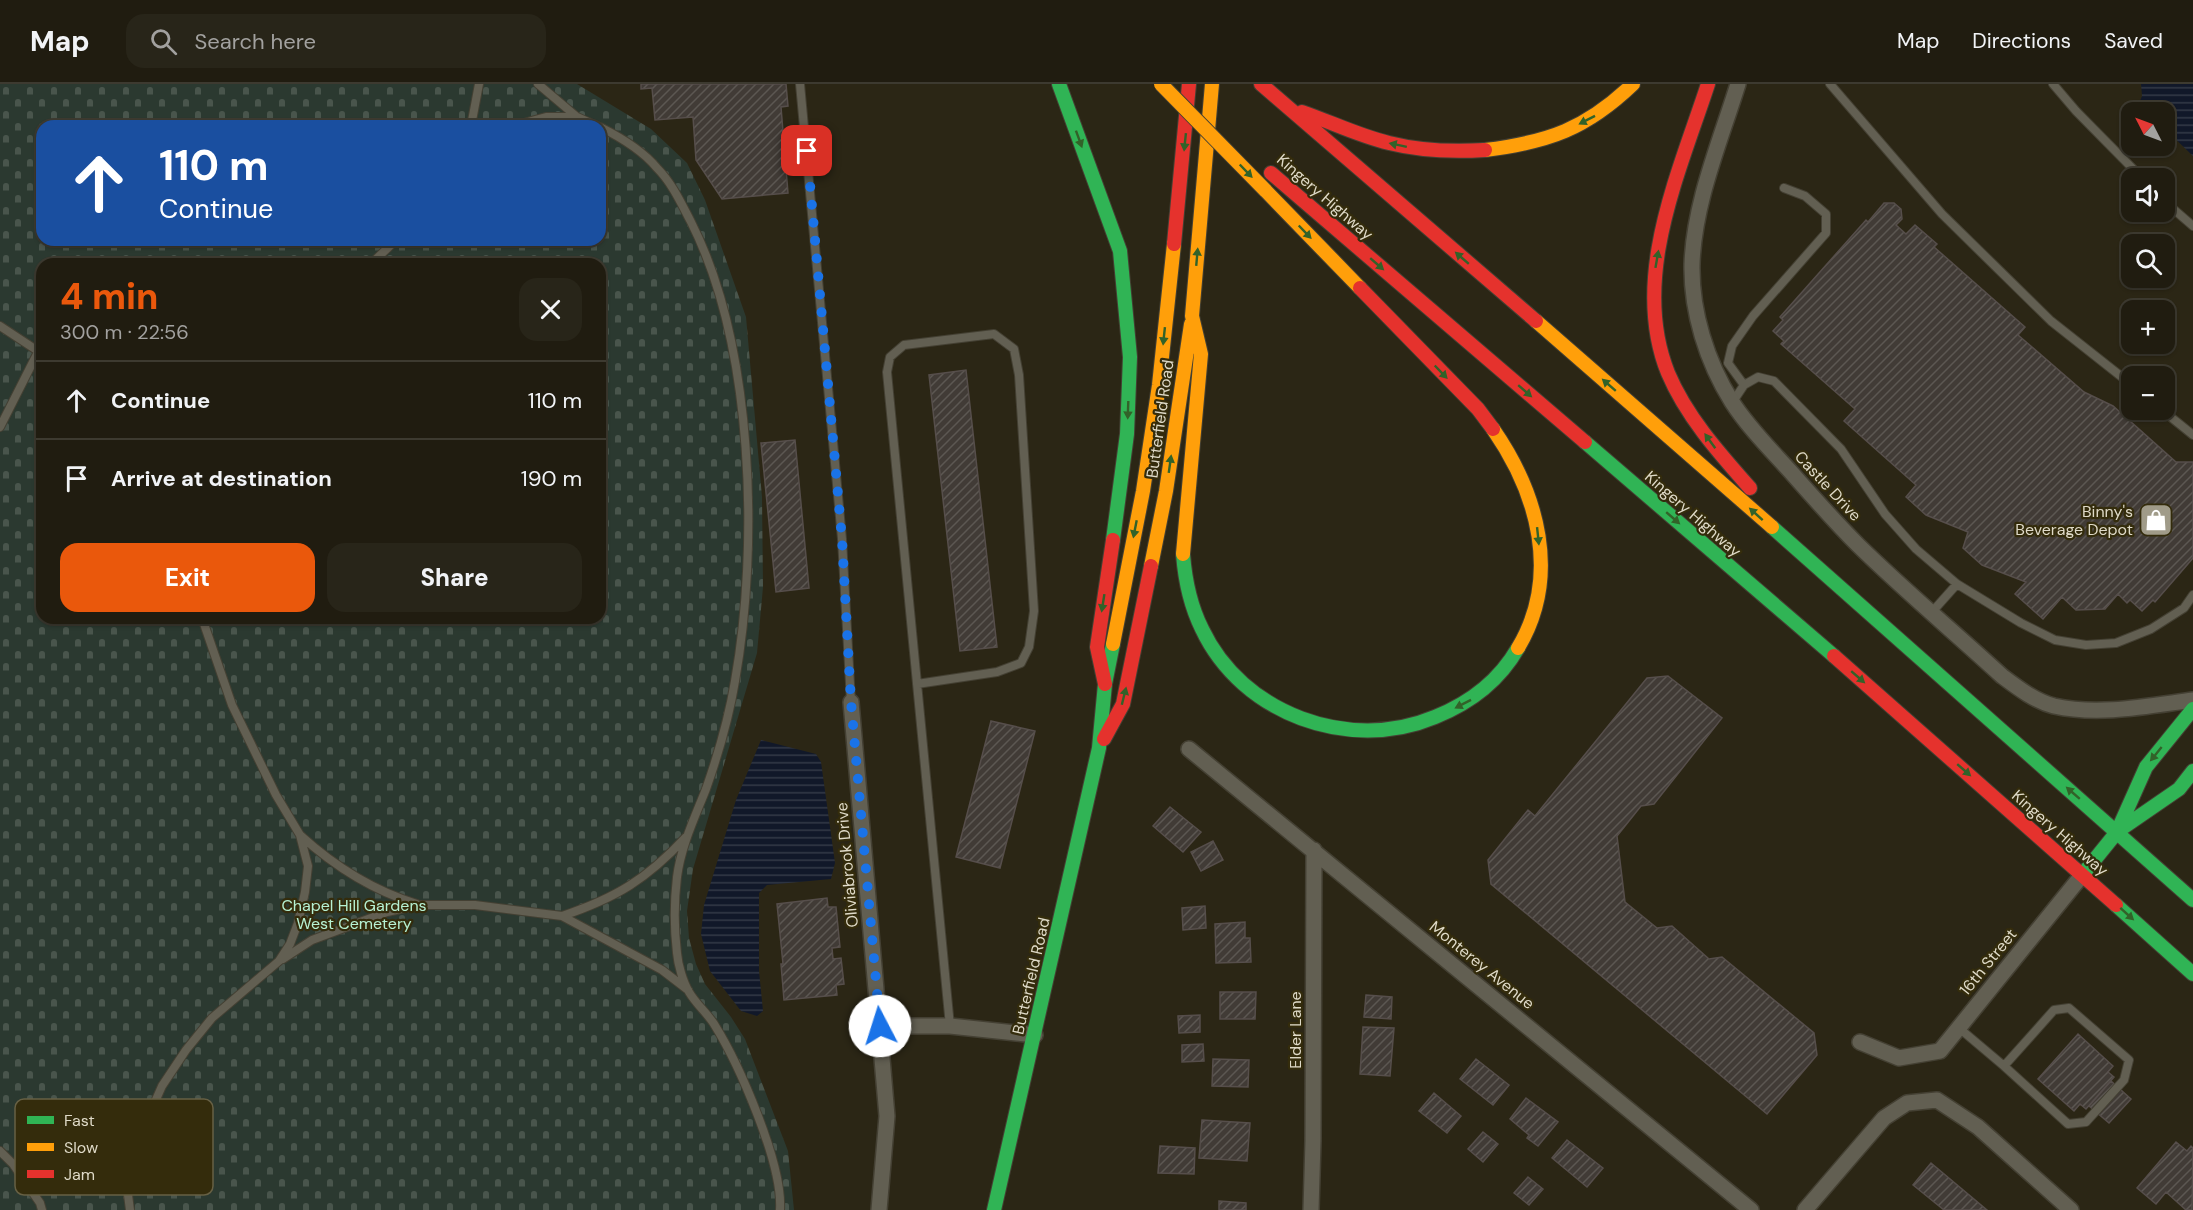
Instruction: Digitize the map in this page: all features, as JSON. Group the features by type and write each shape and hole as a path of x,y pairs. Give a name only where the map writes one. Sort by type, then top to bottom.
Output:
{"main road":[{"path":"1059,84 1120,251 1130,357 1127,434 1097,647 1105,684"},
{"path":"1161,84 1478,409 1500,438 1516,466 1532,501 1539,534 1540,570 1533,611 1519,645 1501,673 1474,698 1410,727 1384,731 1349,730 1313,723 1280,710 1245,685 1221,661 1194,615 1183,572 1183,547 1201,354 1192,316"},
{"name":"Kingery Highway","path":"1168,84 1814,639 2083,874 2193,974"},
{"name":"Butterfield Road","path":"994,1210 1099,748 1105,684 1143,490 1159,384 1189,84"},
{"name":"Butterfield Road","path":"1099,748 1123,704 1167,491 1192,316 1212,84"},
{"path":"1261,84 1647,417 2193,900"},
{"path":"1287,106 1399,145 1460,152 1496,150 1532,143 1566,131 1599,113 1633,84"},
{"path":"1708,84 1662,229 1654,272 1662,356 1675,387 1723,458 1776,517 1957,692"},
{"name":"16th Street","path":"2083,874 2117,832 2146,767 2193,709"},
{"name":"16th Street","path":"2117,832 2179,789 2193,771"}],"street":[{"name":"Castle Drive","path":"1738,84 1698,218 1692,264 1696,304 1704,345 1732,403 1755,432 1859,546 2002,676 2028,694 2054,705 2086,710 2122,709 2193,700"},
{"name":"Oliviabrook Drive","path":"851,702 887,1116 879,1210"},
{"name":"Monterey Avenue","path":"1188,749 1751,1210"},
{"name":"Elder Lane","path":"1311,1210 1314,850"},
{"name":"16th Street","path":"1860,1042 1899,1058 1940,1051 2083,874"},
{"path":"880,1026 950,1026 1035,1035"},
{"path":"1805,1210 1884,1118 1906,1103 1936,1100 1978,1127 2070,1210"}],"lane":[{"path":"472,120 479,84"},
{"path":"538,84 583,120"},
{"path":"800,84 842,539 851,702"},
{"path":"1830,84 1942,214 2051,321 2121,376"},
{"path":"2053,84 2132,168"},
{"path":"535,120 546,117 577,117"},
{"path":"606,132 631,146 657,166 676,193 696,232 718,290 732,352 747,467 746,581 735,682 707,785 687,836 677,876 674,920 677,957 688,990"},
{"path":"1744,385 1728,363 1732,346 1753,316 1826,233 1826,214 1805,196 1784,188"},
{"path":"2175,210 2193,226"},
{"path":"378,258 390,246"},
{"path":"0,326 36,350"},
{"path":"917,684 997,672 1021,663 1029,647 1034,611 1019,375 1014,349 994,334 904,345 890,357 887,372 917,684 950,1026"},
{"path":"0,427 36,360"},
{"path":"1732,403 1744,385 1758,377 1774,381 1841,449 1885,514 1916,549 1957,584 2021,623 2055,640 2086,645 2116,643 2151,629 2184,608 2193,595"},
{"path":"2174,420 2193,435"},
{"path":"1932,612 1957,584"},
{"path":"204,624 232,705 276,795 300,834 314,848 366,882 397,898 419,904 475,905 562,916 662,970 688,990 713,1023 735,1061 772,1160 781,1202 780,1210"},
{"path":"279,961 290,944 298,923 305,892 308,866 300,834"},
{"path":"562,916 592,906 644,877 687,836"},
{"path":"156,1099 162,1086 186,1050 212,1018 279,961 312,940 387,912 419,904"},
{"path":"1959,1028 2068,1124 2086,1122 2124,1080 2129,1060 2069,1008 2054,1010 2004,1066"},
{"path":"0,1151 15,1167"},
{"path":"34,1195 42,1210"},
{"path":"128,1195 130,1210"}],"green space":[{"name":"Chapel Hill Gardens West Cemetery","path":"0,84 577,84 651,129 687,163 705,200 746,317 762,497 763,587 757,653 693,869 687,911 689,938 696,964 705,984 745,1039 788,1151 794,1210 0,1210"}],"water":[{"path":"2141,84 2193,84 2193,156 2175,139 2175,102 2141,102"},
{"path":"761,740 816,754 821,762 835,863 831,879 767,885 759,893 759,971 763,1011 757,1016 741,1011 710,971 701,934 704,905 736,800"}],"building":[{"path":"641,84 786,84 788,106 781,107 788,193 722,199 696,160 693,117 655,120 652,88 641,89"},
{"path":"1884,203 1894,203 1901,209 1902,219 1896,225 1906,234 1915,225 1937,244 1934,247 2025,327 2018,335 2084,392 2113,406 2121,413 2121,420 2129,420 2176,462 2193,462 2193,558 2155,602 2153,600 2142,611 2130,600 2127,603 2118,594 2105,609 2076,610 2062,597 2043,619 2015,594 2026,582 1982,565 1963,548 1968,532 1926,515 1906,497 1916,485 1844,421 1855,409 1781,344 1784,341 1773,331 1783,320 1780,317 1866,220 1868,222"},
{"path":"966,370 997,647 960,651 929,375"},
{"path":"795,440 809,588 776,592 761,443"},
{"path":"1668,676 1722,718 1654,804 1641,806 1617,836 1625,902 1657,928 1672,926 1709,959 1722,957 1814,1033 1817,1055 1767,1114 1491,884 1488,860 1528,810 1535,816 1647,678"},
{"path":"991,721 1035,731 1000,868 956,857"},
{"path":"1170,807 1201,832 1183,852 1153,826"},
{"path":"1213,841 1223,860 1201,871 1191,852"},
{"path":"827,898 828,907 836,907 840,947 832,948 833,959 841,958 844,984 836,985 837,995 784,1000 777,904"},
{"path":"1205,906 1206,928 1183,930 1182,908"},
{"path":"1245,922 1245,938 1250,938 1251,962 1216,963 1215,924"},
{"path":"1220,992 1256,992 1255,1019 1220,1019"},
{"path":"1366,995 1392,997 1391,1019 1364,1017"},
{"path":"1200,1015 1200,1032 1179,1033 1178,1016"},
{"path":"1363,1027 1394,1028 1390,1076 1360,1074"},
{"path":"2078,1034 2113,1066 2108,1072 2114,1077 2086,1109 2080,1104 2074,1111 2038,1079"},
{"path":"1203,1044 1204,1061 1182,1062 1182,1045"},
{"path":"1213,1059 1249,1060 1248,1087 1212,1086"},
{"path":"1476,1059 1509,1085 1493,1105 1460,1079"},
{"path":"2111,1081 2131,1099 2109,1123 2089,1106"},
{"path":"1434,1093 1461,1116 1447,1133 1419,1111"},
{"path":"1526,1098 1558,1122 1538,1146 1527,1138 1529,1135 1510,1119"},
{"path":"1202,1120 1250,1123 1247,1161 1199,1158"},
{"path":"1483,1132 1498,1144 1483,1162 1468,1149"},
{"path":"1567,1140 1603,1168 1587,1187 1552,1158"},
{"path":"2176,1142 2187,1151 2191,1146 2193,1148 2192,1210 2186,1210 2166,1192 2156,1204 2137,1188"},
{"path":"1160,1146 1195,1148 1194,1174 1158,1173"},
{"path":"1931,1163 1987,1210 1944,1210 1913,1185"},
{"path":"1528,1177 1543,1189 1529,1205 1514,1193"},
{"path":"1219,1201 1246,1203 1246,1210 1219,1210"}],"traffic: fast":[{"path":"1059,84 1120,251 1130,357 1127,434 1113,540"},
{"path":"1585,442 1834,656"},
{"path":"1772,527 2193,900"},
{"path":"1183,554 1194,611 1220,659 1243,684 1271,704 1301,718 1334,727 1368,730 1402,727 1435,717 1472,698 1493,681 1518,648"},
{"path":"994,1210 1099,748 1105,684 1113,644"},
{"path":"2083,874 2117,832 2146,767 2193,709"},
{"path":"2118,831 2179,789 2193,771"},
{"path":"2116,905 2193,974"}],"traffic: slow":[{"path":"1161,84 1265,190"},
{"path":"1183,554 1201,354 1192,316 1212,84"},
{"path":"1485,150 1529,143 1565,131 1599,112 1633,84"},
{"path":"1265,190 1360,288"},
{"path":"1113,644 1143,491 1159,385 1174,244"},
{"path":"1536,321 1772,527"},
{"path":"1151,566 1166,491 1191,324"},
{"path":"1493,429 1522,481 1532,508 1538,536 1541,564 1539,593 1531,621 1518,648"}],"traffic: jam":[{"path":"1174,244 1189,84"},
{"path":"1261,84 1536,321"},
{"path":"1708,84 1684,153 1663,227 1656,264 1654,301 1658,337 1675,389 1715,448 1750,488"},
{"path":"1302,112 1367,137 1401,146 1437,150 1485,150"},
{"path":"1271,173 1585,442"},
{"path":"1360,288 1478,409 1493,429"},
{"path":"1105,684 1097,647 1113,540"},
{"path":"1104,739 1123,704 1151,566"},
{"path":"1834,656 2116,905"}],"place":[{"name":"Binny's Beverage Depot","path":"2156,520"}],"route":[{"path":"807,151 842,539 851,702 880,1026"}]}
